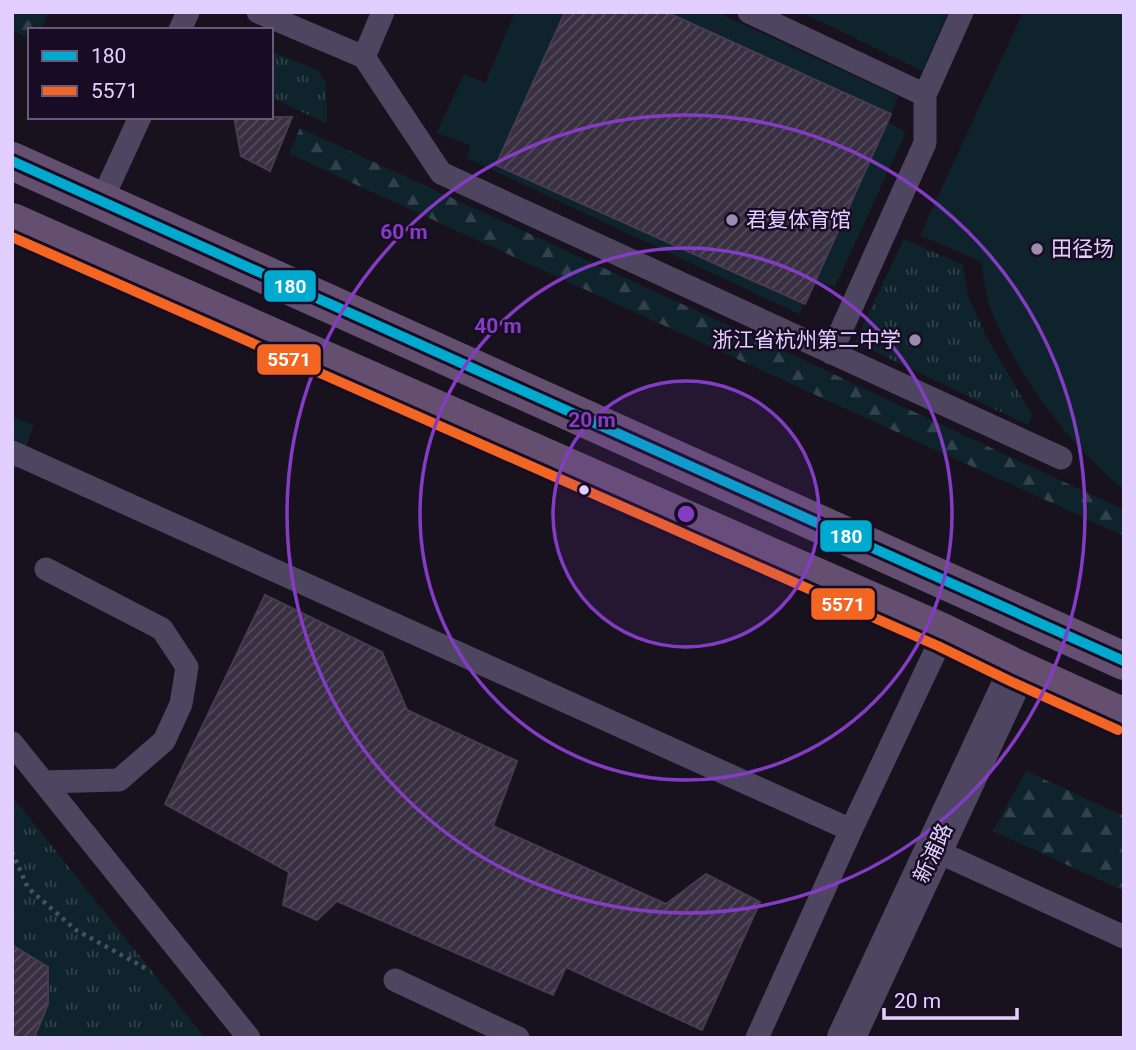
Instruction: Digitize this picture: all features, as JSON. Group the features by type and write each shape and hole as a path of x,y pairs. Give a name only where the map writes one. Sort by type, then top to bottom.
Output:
{"main road":[{"path":"12,161 1124,661"},
{"path":"12,222 944,633 1124,717"}],"street":[{"name":"新浦路","path":"846,1038 1017,668"}],"lane":[{"path":"181,28 188,12"},
{"path":"258,12 363,57 441,173 1061,458"},
{"path":"363,57 383,12"},
{"path":"749,12 925,95"},
{"path":"831,353 925,144 925,95 962,12"},
{"path":"101,202 139,119"},
{"path":"12,452 851,830"},
{"path":"44,782 119,779 164,741 181,704 187,667 162,629 46,569"},
{"path":"758,1038 851,830 944,633"},
{"path":"12,743 249,1038"},
{"path":"934,850 1124,937"},
{"path":"395,980 492,1032 518,1038"}],"path":[{"path":"12,852 28,888 76,930 149,970"}],"green space":[{"path":"12,12 48,12 42,28 28,28 28,38 12,31"},
{"name":"君复体育馆","path":"515,12 717,12 898,96 888,122 906,132 835,287 816,282 799,314 467,158 470,145 436,133 464,74 485,83"},
{"path":"801,12 948,12 922,71"},
{"name":"田径场","path":"1023,12 1124,12 1124,490 1103,472 1064,430 1030,384 991,310 981,262 920,235"},
{"path":"273,52 319,71 326,83 327,124 273,98"},
{"path":"300,128 1124,510 1124,536 289,154"},
{"path":"904,239 963,265 968,296 986,336 1032,415 1028,425 855,342"},
{"path":"12,417 34,425 12,477"},
{"path":"1026,771 1124,816 1124,891 993,831"},
{"path":"12,796 205,1038 12,1038"}],"building":[{"name":"君复体育馆","path":"565,12 666,12 891,114 805,304 496,165"},
{"path":"292,117 270,171 241,156 234,119"},
{"path":"265,595 382,652 407,710 517,761 493,826 666,904 706,874 760,902 702,1030 566,967 553,995 337,901 317,920 283,905 289,872 165,804"},
{"path":"12,945 48,967 48,1004 34,1038 12,1038"}],"transit line":[{"name":"180","path":"12,161 1124,661"},
{"name":"5571","path":"12,237 938,646 1118,730"}],"place":[{"name":"君复体育馆","path":"732,220"},
{"name":"田径场","path":"1037,249"},
{"name":"浙江省杭州第二中学","path":"915,340"}]}
